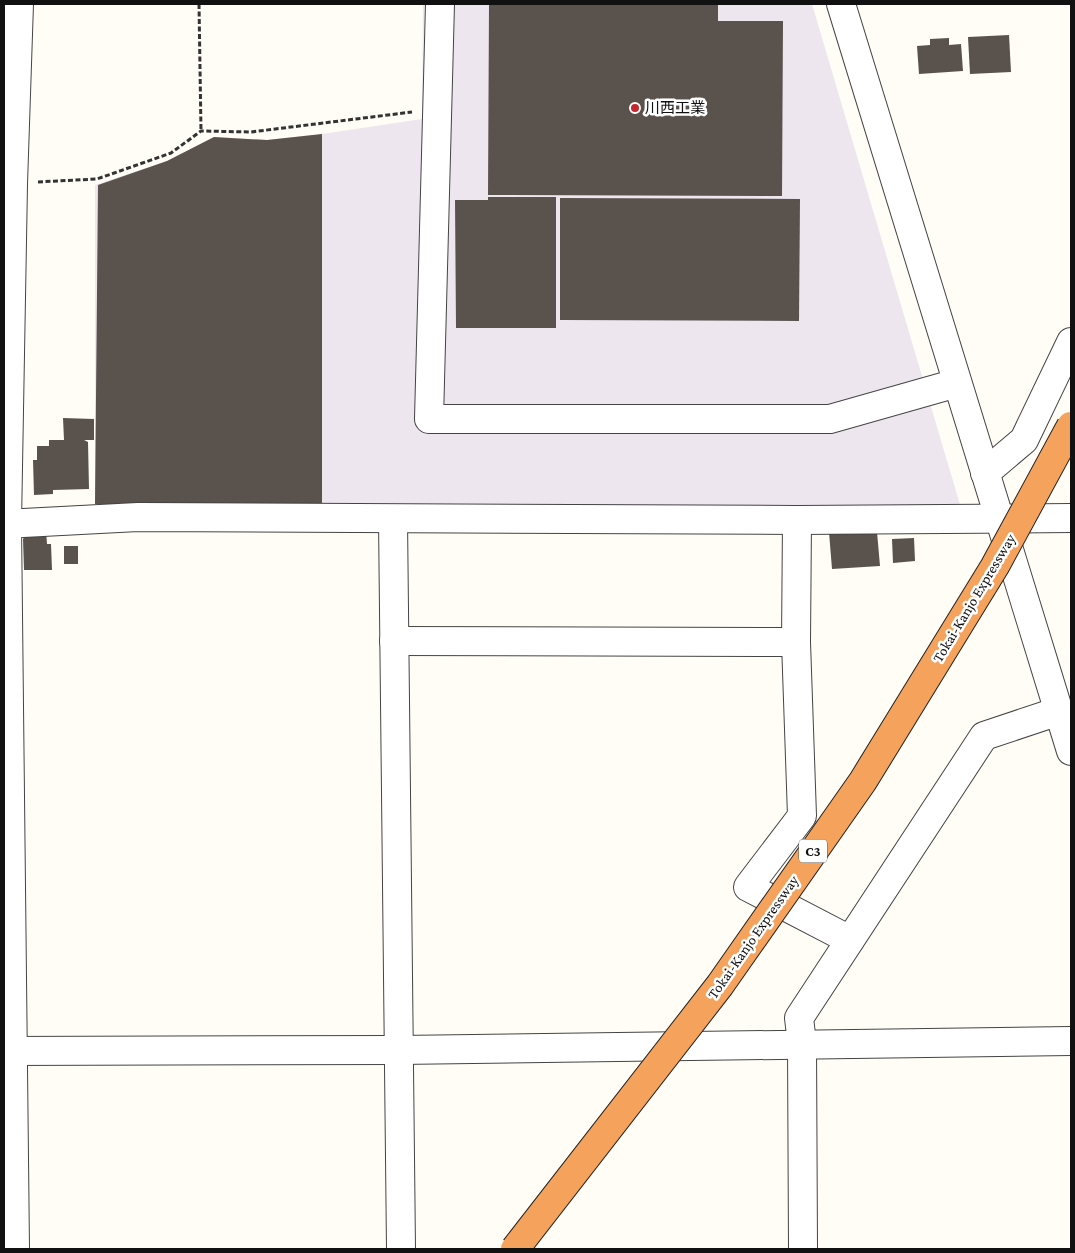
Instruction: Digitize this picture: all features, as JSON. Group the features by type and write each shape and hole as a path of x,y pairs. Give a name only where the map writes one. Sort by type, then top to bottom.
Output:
{"highway":[{"name":"Tokai-Kanjo Expressway","path":"514,1249 720,985 863,781 995,566 1071,426"}],"street":[{"path":"15,1249 8,1051 5,524 10,187 19,4"},
{"path":"440,4 429,419 830,419 957,382"},
{"path":"841,4 1071,751"},
{"path":"984,473 1024,440 1071,342"},
{"path":"5,524 138,517 797,520 1071,518"},
{"path":"393,519 401,1249"},
{"path":"797,520 796,642 802,816 748,887 850,940"},
{"path":"394,641 796,642"},
{"path":"803,1249 802,1044 799,1018 984,736 1059,711"},
{"path":"8,1051 399,1050 1071,1041"}],"path":[{"path":"199,4 201,131"},
{"path":"10,187 96,179 171,152 201,131 251,132 412,112 412,102"}],"shaded area":[{"path":"423,4 812,4 961,508 95,505 95,185 167,161 214,137 267,140 422,119"}],"building":[{"name":"川西工業","path":"489,4 718,4 718,21 783,21 782,196 488,195"},
{"path":"1009,35 1011,72 970,74 968,37"},
{"path":"949,38 949,45 961,44 963,71 919,74 917,46 930,45 930,39"},
{"path":"322,134 322,504 95,504 98,185 167,161 214,137 267,140"},
{"path":"488,197 556,197 556,328 456,328 455,200 488,200"},
{"path":"560,198 800,199 799,321 560,320"},
{"path":"63,418 94,419 94,440 84,440 88,442 89,489 53,490 53,494 34,495 33,460 37,460 37,446 49,446 49,440 64,440"},
{"path":"46,531 47,544 51,544 52,570 24,570 23,539 29,532"},
{"path":"829,532 877,532 880,566 832,569"},
{"path":"914,538 915,561 893,563 892,539"},
{"path":"64,546 78,546 78,564 64,564"}],"place":[{"name":"川西工業","path":"635,108"}]}
